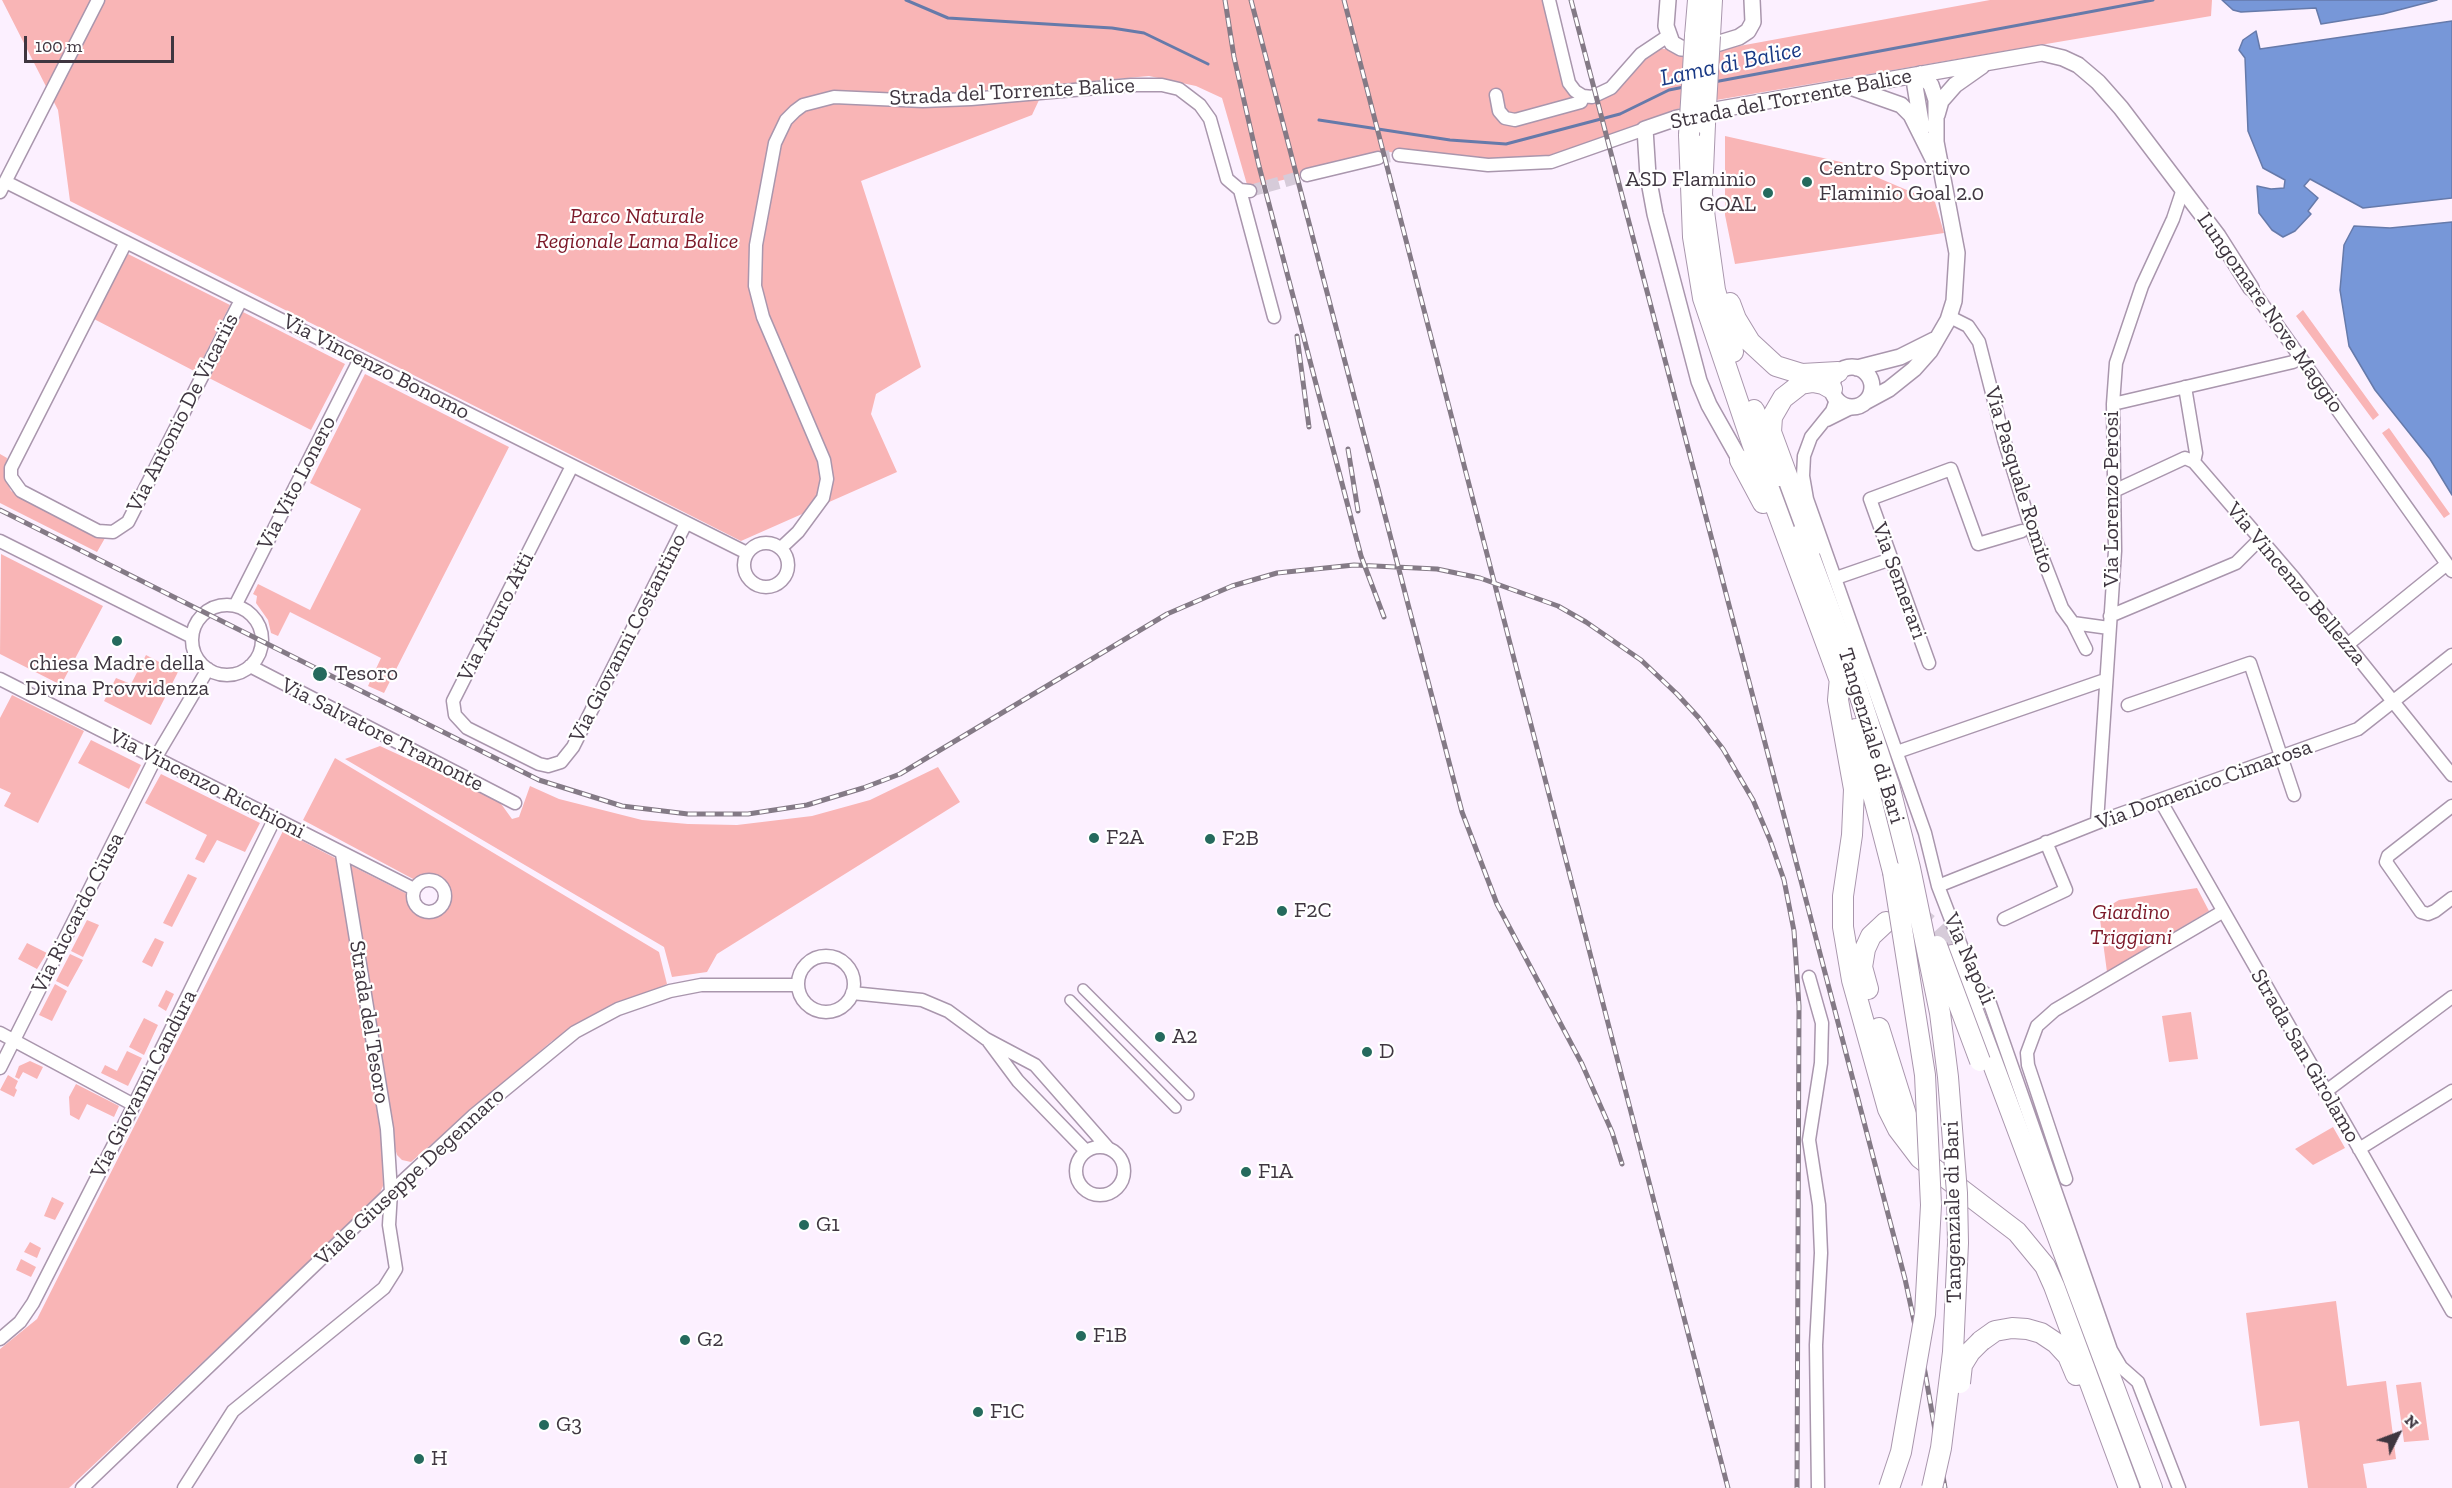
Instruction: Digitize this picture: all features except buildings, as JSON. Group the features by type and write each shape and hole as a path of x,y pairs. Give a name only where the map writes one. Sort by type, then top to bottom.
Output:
{"highway":[{"name":"Tangenziale di Bari","path":"1698,0 1703,36 1705,124 1702,194 1715,290 1732,347 1827,580 1845,651 1889,785 1910,868 1940,1013 1953,1133 1958,1243 1953,1352 1941,1448 1932,1488"},
{"name":"Tangenziale di Bari","path":"1712,0 1703,36 1689,135 1691,210 1696,266 1711,326 1840,677 1866,763 1893,872 1925,1075 1931,1174 1930,1255 1925,1314 1901,1452 1889,1488"},
{"path":"1705,219 1720,258 1729,300 1736,319 1750,342 1763,356 1789,372 1841,382"},
{"path":"1827,580 1771,432 1772,417 1791,390 1801,384 1841,382"},
{"path":"1740,460 1764,504 1787,561 1816,612"},
{"path":"1840,677 1838,700 1854,789 1852,835 1843,896 1844,935 1852,980 1888,1109 1898,1129 1920,1158 2017,1232 2045,1266 2129,1488"},
{"path":"1889,785 1943,964 2140,1488"},
{"path":"1886,922 1871,936 1865,949 1863,967 1892,1073 1915,1143 1922,1180 1930,1255"},
{"path":"1952,955 2152,1488"},
{"path":"1941,1448 1953,1431 1962,1365 1970,1352 1995,1331 2012,1328 2027,1329 2042,1334 2056,1343 2068,1356 2118,1488"}],"street":[{"path":"3,187 98,0"},
{"path":"1549,0 1569,83 1583,96 1592,97 1611,88 1641,54 1668,36"},
{"path":"1668,0 1666,26 1672,43 1681,48 1700,49 1739,37 1748,31 1753,22 1752,0"},
{"name":"Strada del Torrente Balice","path":"1399,155 1488,165 1551,162 1677,118 1715,110 2042,53 2078,65"},
{"path":"1937,118 1941,101 1954,85 1986,63"},
{"name":"Lungomare Nove Maggio","path":"2078,65 2098,82 2121,108 2234,259 2251,288 2450,567"},
{"path":"1841,382 1841,404 1859,404 1889,389 1914,369 1930,351 1950,317 1957,278 1957,253 1936,142 1936,100 1931,85 1920,74 1915,86 1924,137"},
{"name":"Strada del Torrente Balice","path":"781,548 798,532 823,498 827,479 824,460 763,317 755,286 756,245 775,143 786,120 803,105 834,97 923,101 1131,85 1162,85 1179,89 1200,105 1210,119 1227,179 1245,190 1274,317"},
{"path":"1850,87 1901,105 1911,115 1924,137 1941,176"},
{"path":"1496,95 1499,111 1505,118 1515,120 1581,102 1583,96"},
{"path":"1645,129 1648,176 1655,214 1699,381 1709,405 1740,460"},
{"path":"1307,175 1378,158"},
{"name":"Via Vincenzo Bonomo","path":"3,187 126,242 747,553"},
{"name":"Via Lorenzo Perosi","path":"2097,822 2115,551 2113,404 2116,363 2142,286 2174,219 2182,189"},
{"name":"Via Antonio De Vicariis","path":"126,242 11,468 11,477 21,491 60,511 105,532 113,532 128,522 241,300"},
{"name":"Via Pasquale Romito","path":"1950,317 1968,326 1979,342 2004,440 2031,528 2062,608 2073,623 2086,649"},
{"path":"1841,382 1900,357 1936,338"},
{"name":"Via Vito Lonero","path":"235,606 360,359"},
{"path":"2113,404 2293,362"},
{"path":"1841,382 1863,370 1870,380 1871,392 1859,404"},
{"name":"Via Napoli","path":"1841,382 1824,422 1811,437 1804,456 1803,476 1807,499 1827,580 1897,752 1925,833 1938,886 1977,987 1987,995 2111,1350 2121,1367 2138,1382 2179,1488"},
{"path":"2114,491 2185,458 2194,462 2196,453 2185,387"},
{"name":"Via Napoli","path":"1824,422 1859,404"},
{"name":"Via Vincenzo Bellezza","path":"2194,462 2260,539 2452,775"},
{"name":"Via Arturo Atti","path":"506,747 459,722 455,715 453,700 572,466"},
{"name":"Via Semerari","path":"1929,663 1870,499 1951,469 1978,544 2022,531"},
{"name":"Via Giovanni Costantino","path":"506,747 539,764 548,766 561,762 568,755 686,523"},
{"path":"2073,623 2110,622 2236,562 2260,539"},
{"path":"0,542 192,637"},
{"path":"762,543 781,548 788,562 785,577 773,586 757,586 751,582 744,568 747,553 756,544 762,543"},
{"path":"1827,580 1891,560"},
{"path":"2347,645 2450,567"},
{"path":"235,606 246,610 259,627 262,637 261,648 250,666 230,675 218,674 208,669 195,655 192,637 196,623 207,611 216,607 235,606"},
{"name":"Via Domenico Cimarosa","path":"1938,886 2097,822 2358,729 2452,654"},
{"path":"2128,705 2250,663 2294,795"},
{"name":"Via Salvatore Tramonte","path":"250,666 515,803"},
{"name":"Via Riccardo Ciusa","path":"0,1068 156,757 208,669"},
{"name":"Via Vincenzo Ricchioni","path":"0,679 414,889"},
{"path":"1897,752 2105,680"},
{"name":"Strada San Girolamo","path":"2160,800 2452,1311"},
{"path":"2452,806 2388,856 2386,862 2421,912 2427,914 2435,911 2452,898"},
{"name":"Via Giovanni Candura","path":"0,1339 20,1322 33,1304 274,820"},
{"path":"2004,919 2066,890 2046,842"},
{"name":"Strada del Tesoro","path":"184,1488 232,1411 384,1288 396,1269 389,1225 387,1129 342,854"},
{"path":"2066,1179 2028,1065 2027,1053 2037,1026 2055,1010 2222,912"},
{"path":"824,955 833,956 848,967 853,975 852,993 844,1006 829,1012 822,1012 807,1006 802,1000 797,985 798,976 808,962 824,955"},
{"path":"1809,977 1822,1023 1821,1063 1809,1140 1819,1205 1821,1253 1816,1345 1818,1488"},
{"name":"Viale Giuseppe Degennaro","path":"82,1488 390,1191 474,1115 575,1032 618,1009 670,990 701,985 797,985"},
{"path":"1083,989 1189,1095"},
{"path":"852,993 922,1000 948,1011 986,1039 1035,1065 1108,1148 1119,1156 1124,1169 1120,1185 1115,1191 1104,1195 1090,1194 1077,1178 1077,1165 1086,1151 1100,1147 1108,1148"},
{"path":"2325,1092 2452,997"},
{"path":"1070,1000 1176,1108"},
{"path":"0,1033 134,1105"},
{"path":"986,1039 1024,1088 1086,1151"},
{"path":"2359,1149 2452,1091"}],"green space":[{"name":"Parco Naturale Regionale Lama Balice","path":"2,0 1547,0 1569,74 1582,93 1610,83 1646,47 1674,50 1723,49 1990,0 2212,0 2211,16 1687,105 1565,156 1437,162 1390,152 1377,153 1331,171 1248,188 1222,98 1196,86 1149,76 1094,81 1039,100 1032,115 861,181 921,367 876,394 871,414 897,472 741,541 70,201 58,110"},
{"name":"Centro Sportivo Flaminio Goal 2.0","path":"1725,136 1841,162 1935,202 1944,233 1735,264 1725,215"},
{"path":"128,254 230,305 196,372 94,319"},
{"path":"2303,310 2379,415 2373,420 2296,316"},
{"path":"243,312 345,364 311,430 209,378"},
{"path":"365,374 509,447 384,693 368,686 381,658 290,612 278,636 271,633 268,620 256,603 257,596 253,594 258,584 310,610 361,509 310,483"},
{"path":"2389,428 2450,514 2444,518 2382,433"},
{"path":"0,454 7,458 5,477 11,491 105,538 97,552 0,503"},
{"path":"1,554 103,606 61,685 0,654"},
{"path":"146,655 178,672 151,725 104,701 116,678 131,684"},
{"path":"12,695 84,731 38,823 4,806 11,793 0,788 0,718"},
{"path":"91,740 141,765 129,789 78,763"},
{"path":"380,746 499,801 512,819 519,817 530,786 559,799 642,820 737,825 812,816 870,800 938,767 960,802 717,954 707,972 672,977 664,947 345,759"},
{"path":"335,758 659,952 667,984 552,1041 411,1162 402,1160 397,1155 393,1142 348,867 350,865 409,895 411,908 422,917 432,919 443,914 449,907 451,894 446,881 431,873 415,880 303,820"},
{"path":"161,774 260,823 245,852 217,840 204,863 195,859 207,835 145,803"},
{"path":"283,831 337,859 382,1133 383,1186 379,1195 366,1208 69,1488 0,1488 0,1349 37,1319"},
{"path":"188,874 197,878 172,927 163,923"},
{"name":"Giardino Triggiani","path":"2197,888 2209,911 2107,972 2099,912 2119,900"},
{"path":"87,920 99,925 83,957 71,951"},
{"path":"155,938 164,942 152,967 142,962"},
{"path":"27,943 47,953 37,969 18,959"},
{"path":"70,954 83,960 68,987 56,981"},
{"path":"55,984 67,991 52,1021 39,1015"},
{"path":"166,990 174,994 166,1011 158,1006"},
{"path":"2191,1012 2198,1059 2169,1062 2162,1016"},
{"path":"144,1018 158,1025 144,1055 129,1047"},
{"path":"127,1051 142,1058 128,1086 101,1073 105,1065 117,1071"},
{"path":"30,1061 43,1067 37,1079 23,1072 19,1079 15,1077 19,1066"},
{"path":"8,1075 18,1081 14,1097 0,1090"},
{"path":"76,1084 119,1106 114,1117 87,1104 79,1120 70,1115 69,1097"},
{"path":"2333,1127 2345,1148 2313,1165 2295,1149"},
{"path":"52,1197 64,1203 55,1220 44,1216"},
{"path":"30,1242 41,1248 37,1258 24,1252"},
{"path":"21,1259 36,1267 31,1277 16,1270"},
{"path":"2336,1301 2347,1386 2386,1381 2396,1459 2363,1464 2367,1488 2308,1488 2299,1421 2260,1426 2246,1313"},
{"path":"2421,1382 2429,1440 2404,1442 2396,1385"}],"water":[{"path":"2222,0 2437,0 2383,14 2321,24 2316,8 2241,12 2233,10"},
{"path":"2452,21 2452,198 2363,208 2310,179 2304,186 2318,198 2308,211 2311,214 2295,231 2283,237 2272,230 2259,213 2257,186 2271,189 2284,188 2285,180 2263,168 2248,131 2245,58 2239,50 2243,40 2256,31 2260,49"},
{"path":"2452,222 2452,495 2430,459 2375,390 2349,346 2340,290 2344,245 2354,226 2390,228"}],"waterway":[{"name":"Lama di Balice","path":"906,0 948,18 1112,28 1144,33 1208,64"},
{"name":"Lama di Balice","path":"1714,82 2153,0"},
{"name":"Lama di Balice","path":"1319,120 1450,140 1506,144 1620,114 1669,90 1684,87"}],"tunnel":[{"path":"1378,158 1399,155"},
{"path":"1250,191 1307,175"},
{"path":"1910,917 1925,921 1935,929 1945,940 1952,955"}],"railway":[{"path":"1225,0 1234,57 1259,166 1361,556 1384,617"},
{"path":"1251,0 1462,812 1497,904 1582,1064 1612,1132 1622,1164"},
{"path":"1344,0 1728,1488"},
{"path":"1571,0 1905,1279 1925,1372 1945,1488"},
{"path":"1297,336 1309,427"},
{"path":"1348,449 1358,511"},
{"path":"0,510 539,780 622,806 688,814 748,814 807,805 900,774 1167,614 1232,586 1277,573 1354,565 1437,569 1480,578 1558,606 1586,622 1641,660 1699,718 1723,749 1753,800 1784,880 1794,931 1799,1006 1797,1488"}],"place":[{"name":"Centro Sportivo Flaminio Goal 2.0","path":"1807,182"},
{"name":"ASD Flaminio GOAL","path":"1768,193"},
{"name":"chiesa Madre della Divina Provvidenza","path":"117,641"},
{"name":"Tesoro","path":"320,674"},
{"name":"F2A","path":"1094,838"},
{"name":"F2B","path":"1210,839"},
{"name":"F2C","path":"1282,911"},
{"name":"A2","path":"1160,1037"},
{"name":"D","path":"1367,1052"},
{"name":"F1A","path":"1246,1172"},
{"name":"G1","path":"804,1225"},
{"name":"F1B","path":"1081,1336"},
{"name":"G2","path":"685,1340"},
{"name":"F1C","path":"978,1412"},
{"name":"G3","path":"544,1425"},
{"name":"H","path":"419,1459"}]}
